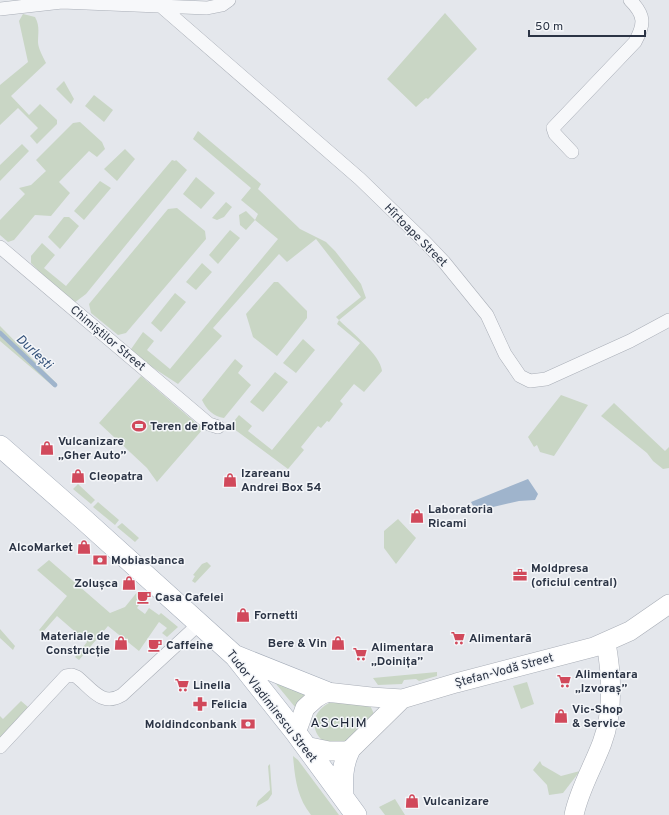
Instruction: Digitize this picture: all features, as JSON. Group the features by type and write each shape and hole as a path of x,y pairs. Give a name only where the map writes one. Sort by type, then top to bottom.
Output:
{"main road":[{"name":"Tudor Vladimirescu Street","path":"0,446 200,623 234,656 343,796 356,815"},
{"path":"234,656 326,692"},
{"path":"343,796 343,763 349,751"}],"street":[{"path":"1,6 62,2 215,8 229,0"},
{"path":"572,152 555,134 553,128 635,42 642,29 642,18 638,8 630,0"},
{"name":"Hîrtoape Street","path":"162,7 360,179 440,257 487,315 515,370 525,379 536,382 546,379 630,341 669,320"},
{"name":"Chimiștilor Street","path":"0,247 209,424 218,427"},
{"name":"Ștefan-Vodă Street","path":"326,692 402,699 606,643 630,631 669,604"},
{"path":"0,747 66,676 77,678 105,700 112,700 122,695 200,623"},
{"path":"574,815 583,786 603,742 608,719 611,676 606,643"},
{"path":"326,692 316,698 306,708 300,740 329,751 349,751"},
{"name":"Ștefan-Vodă Street","path":"349,751 402,699"}],"green space":[{"path":"445,13 477,49 428,99 426,98 416,107 387,79"},
{"path":"23,14 35,17 37,20 38,44 46,63 11,96 29,115 40,104 57,120 57,124 37,144 30,136 38,128 18,108 0,125 0,85 28,62 19,21"},
{"path":"64,81 74,99 71,104 56,89"},
{"path":"94,95 113,110 104,122 85,106"},
{"path":"80,122 102,142 105,149 97,157 89,151 59,182 70,193 51,216 35,215 14,240 8,242 0,235 0,220 25,194 19,188 31,185 46,171 36,160 73,123"},
{"path":"198,131 261,184 258,189 300,229 326,242 361,284 366,298 339,320 336,317 361,297 316,239 287,262 279,254 213,328 222,336 178,384 129,352 143,332 154,341 147,350 170,369 278,239 255,220 258,214 241,200 251,188 193,139"},
{"path":"22,144 29,151 0,181 0,165"},
{"path":"125,149 135,159 117,181 104,169"},
{"path":"172,160 176,160 187,170 86,294 74,303 60,293 31,263 31,256 42,243 55,255 44,268 66,286"},
{"path":"196,177 215,193 201,209 183,194"},
{"path":"100,181 111,188 84,220 74,211"},
{"path":"226,202 232,207 224,217 217,220 212,218"},
{"path":"177,208 205,231 206,239 126,333 118,335 91,313 89,304 168,209"},
{"path":"246,211 255,220 246,230 240,225 239,215"},
{"path":"64,217 69,217 79,226 60,249 48,237"},
{"path":"230,230 240,238 218,264 209,255"},
{"path":"202,263 212,272 196,290 186,282"},
{"path":"274,282 278,282 307,311 307,318 277,356 253,337 246,314"},
{"path":"175,293 186,302 161,332 151,323"},
{"path":"339,320 371,351 382,371 364,392 354,384 340,401 343,404 329,422 327,421 321,428 318,426 301,447 304,450 288,469 230,426 239,415 252,426 248,431 272,450 360,343 337,324"},
{"path":"0,326 57,384 54,387 0,341"},
{"path":"303,339 315,350 296,373 283,363"},
{"path":"235,359 243,366 238,373 251,385 224,418 211,412 202,400"},
{"path":"275,372 288,382 263,412 250,402"},
{"path":"141,376 203,429 157,482 147,468 99,423"},
{"path":"561,395 588,405 554,456 540,452 537,445 534,447 528,437"},
{"path":"614,403 665,451 669,447 669,468 663,469 653,461 647,453 601,416"},
{"path":"78,484 95,500 91,504 73,489"},
{"path":"98,502 119,520 115,525 93,507"},
{"path":"398,519 416,538 396,564 384,548 384,531"},
{"path":"122,523 139,538 135,542 117,527"},
{"path":"49,560 110,613 125,607 138,591 145,601 143,603 141,602 137,608 145,614 149,608 159,615 161,613 178,627 167,637 162,633 167,628 159,622 139,651 108,626 79,660 75,657 87,642 57,616 42,633 39,630 67,596 37,570"},
{"path":"207,562 211,566 195,583 192,581 195,576 193,575 202,564"},
{"path":"0,629 15,646 13,650 0,638"},
{"path":"437,672 437,676 419,681 416,679 404,680 402,684 378,685 373,678"},
{"path":"272,679 310,691 298,710 295,707"},
{"path":"527,682 534,704 521,709 513,686"},
{"path":"21,701 28,707 0,739 0,716 3,719"},
{"path":"329,703 369,703 374,714 344,742 324,742 316,732 314,721 319,711"},
{"path":"293,756 298,760 339,815 311,815 300,794"},
{"path":"540,761 542,765 561,776 580,771 563,793 549,795 547,785 533,770"},
{"path":"270,764 272,794 268,800 256,807 258,801 270,790 268,766"},
{"path":"395,799 405,815 385,815 379,807"}],"water":[{"path":"528,479 538,494 535,500 519,501 476,511 471,502"}],"waterway":[{"name":"Durlești","path":"0,333 55,385"}],"place":[{"name":"Teren de Fotbal","path":"139,426"},
{"name":"Vulcanizare „Gher Auto”","path":"47,448"},
{"name":"Cleopatra","path":"78,476"},
{"name":"Izareanu Andrei Box 54","path":"230,480"},
{"name":"Laboratoria Ricami","path":"417,516"},
{"name":"AlcoMarket","path":"84,547"},
{"name":"Mobiasbanca","path":"100,560"},
{"name":"Moldpresa (oficiul central)","path":"520,575"},
{"name":"Zolușca","path":"129,583"},
{"name":"Casa Cafelei","path":"144,597"},
{"name":"Fornetti","path":"243,615"},
{"name":"Alimentară","path":"458,638"},
{"name":"Materiale de Construcție","path":"121,643"},
{"name":"Bere & Vin","path":"338,643"},
{"name":"Caffeine","path":"155,645"},
{"name":"Alimentara „Doinița”","path":"360,654"},
{"name":"Alimentara „Izvoraș”","path":"564,681"},
{"name":"Linella","path":"182,685"},
{"name":"Felicia","path":"200,704"},
{"name":"Vic-Shop & Service","path":"561,716"},
{"name":"Moldindconbank","path":"248,724"},
{"name":"Vulcanizare","path":"412,801"}],"district":[{"name":"ASCHIM","path":"339,722"}]}
